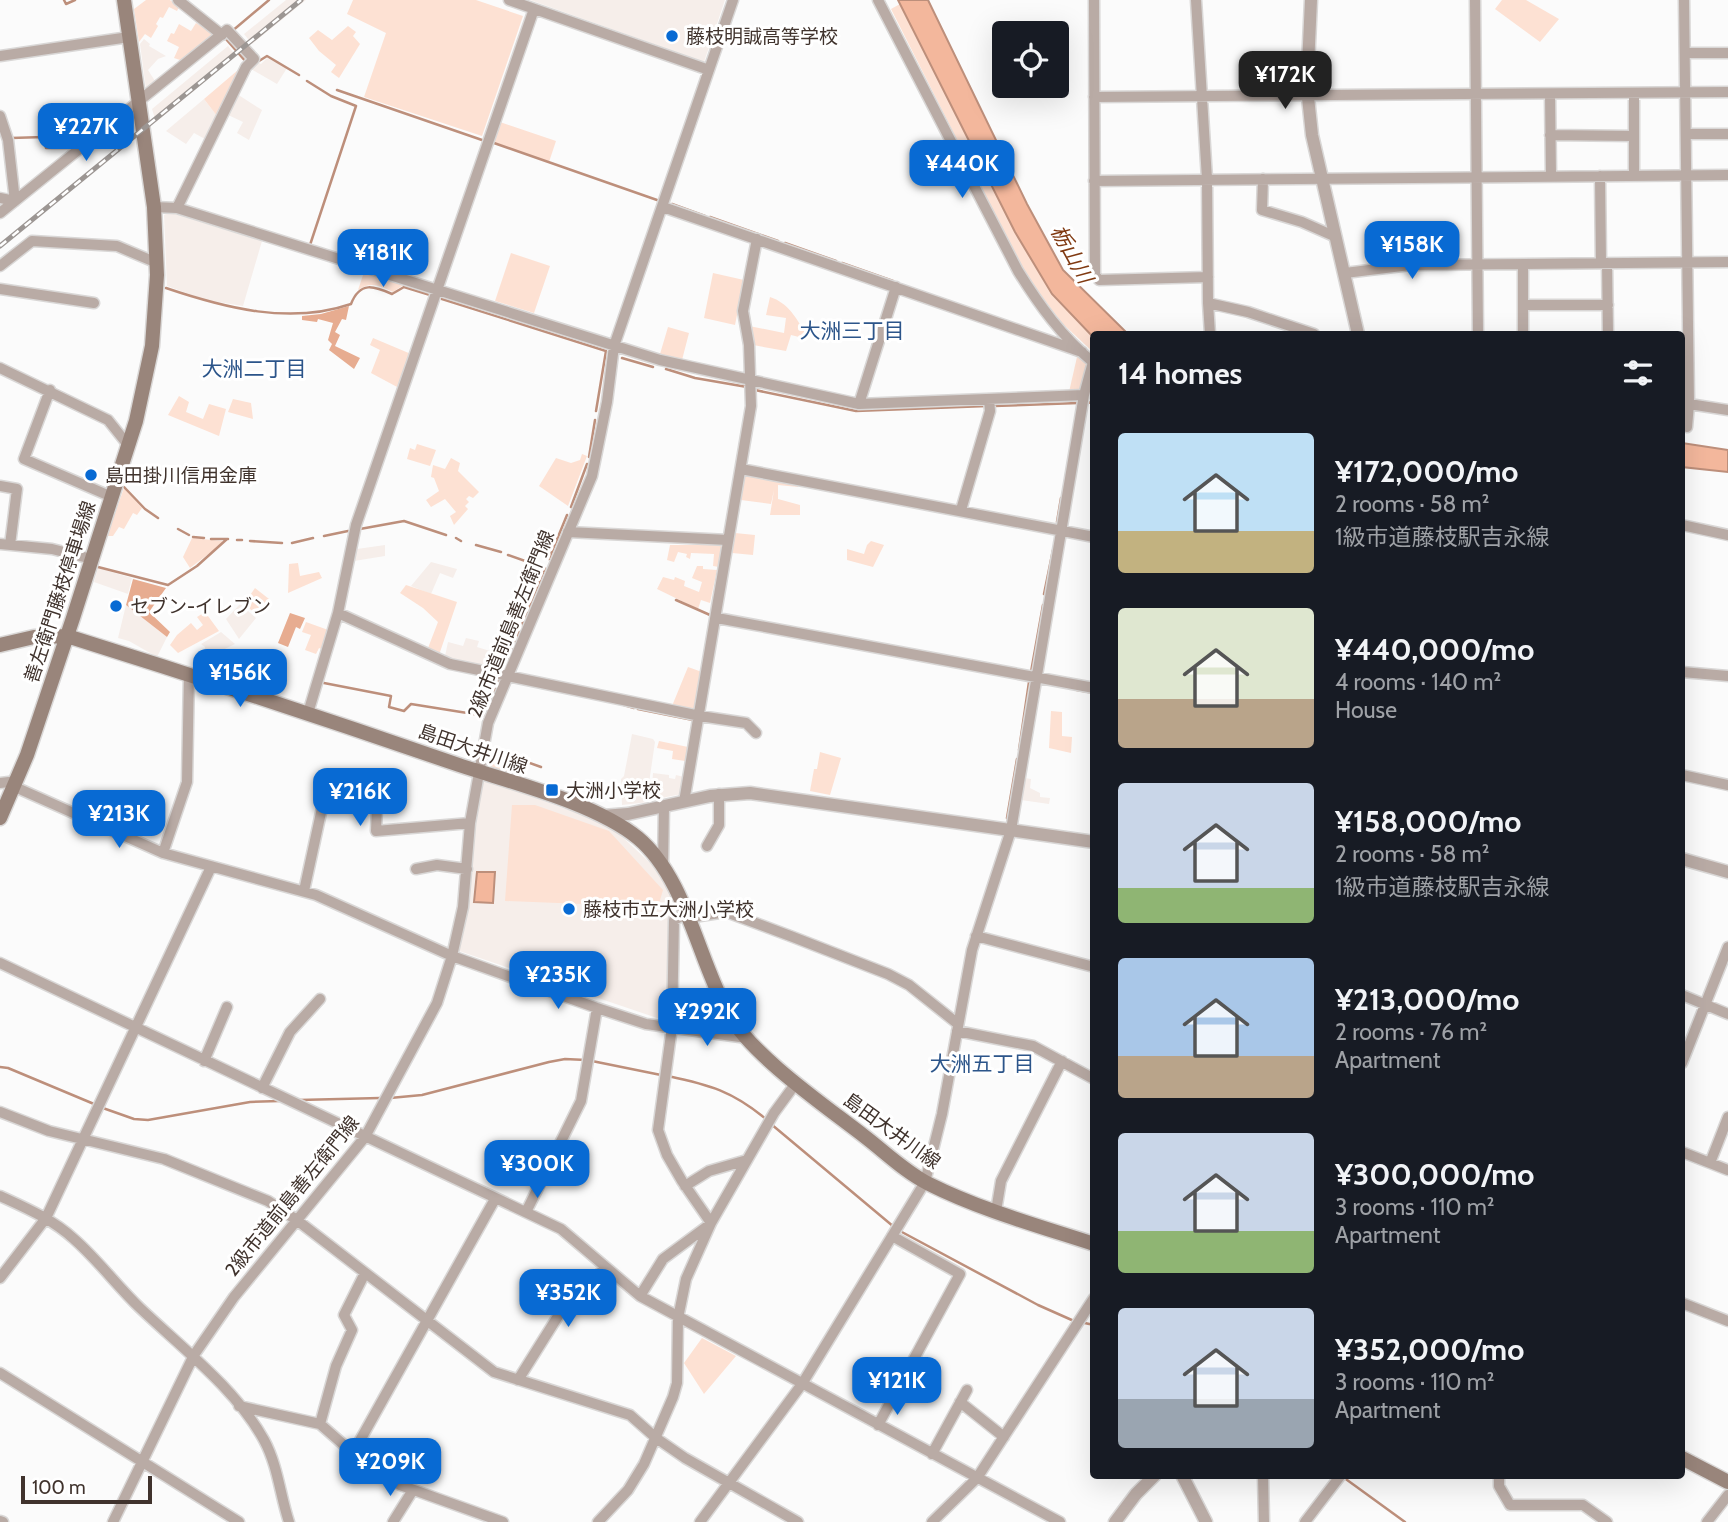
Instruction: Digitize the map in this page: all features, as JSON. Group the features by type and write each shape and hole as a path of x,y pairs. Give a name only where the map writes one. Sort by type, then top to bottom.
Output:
{"main road":[{"name":"善左衛門藤枝停車場線","path":"0,818 16,784 112,497 145,384 152,346 157,262 154,207 124,0"},
{"name":"島田大井川線","path":"0,645 34,637 66,636 308,713 603,816 640,840 663,866 672,880 715,987 731,1017 747,1038 796,1083 925,1182 996,1211 1090,1243"},
{"path":"1685,1460 1728,1482"}],"street":[{"path":"177,208 246,67 254,59 228,34 178,0"},
{"path":"509,0 709,70"},
{"name":"2級市道前島善左衛門線","path":"113,1522 194,1355 234,1297 365,1138 437,1003 452,956 463,907 470,823 488,723 592,476 607,402 614,346 733,0"},
{"path":"878,0 1018,271 1041,307 1090,359"},
{"path":"1094,0 1095,275 1099,280 1208,277"},
{"path":"1196,0 1207,179 1210,331"},
{"path":"1311,0 1308,95 1312,135 1358,331"},
{"path":"1475,0 1478,331"},
{"path":"1684,0 1687,262 1685,346 1689,404 1687,427"},
{"path":"308,713 338,614 356,525 534,9"},
{"path":"0,214 137,101 228,34"},
{"path":"0,56 130,37"},
{"path":"1685,53 1728,53"},
{"path":"1094,97 1728,92"},
{"path":"1634,93 1634,176"},
{"path":"1550,94 1551,176"},
{"path":"0,116 8,140 15,201"},
{"path":"1686,134 1728,134"},
{"path":"1550,135 1633,136"},
{"path":"1094,181 1728,175"},
{"path":"1600,176 1608,331"},
{"path":"1263,179 1262,210 1336,237"},
{"path":"0,198 15,201"},
{"path":"154,207 177,208 660,360 859,404 990,404 1084,395"},
{"path":"663,207 1082,352"},
{"path":"684,802 751,406 749,345 743,311 757,239"},
{"path":"0,265 32,241 117,246 157,262"},
{"path":"1345,273 1410,265 1728,261"},
{"path":"1523,265 1523,331"},
{"path":"859,404 895,287"},
{"path":"0,289 94,303"},
{"path":"1208,303 1248,312 1305,331"},
{"path":"1523,305 1608,305"},
{"path":"0,368 108,419 128,445"},
{"path":"700,1522 802,1384 925,1182 942,1114 976,936 1011,830 1084,395 1090,376"},
{"path":"50,390 24,459 112,497"},
{"path":"961,510 990,404"},
{"path":"1689,404 1728,410"},
{"path":"741,469 1090,536"},
{"path":"0,486 17,489 5,545 52,549 92,559"},
{"path":"1685,526 1728,536"},
{"path":"568,532 728,540"},
{"path":"338,614 450,664 699,716 746,723 757,733"},
{"path":"716,618 1090,687"},
{"path":"1685,672 1728,676"},
{"path":"163,853 187,782 189,674"},
{"path":"1685,776 1728,785"},
{"path":"0,783 16,784 163,853 304,891 452,956 597,1008 646,1024 747,1038"},
{"path":"304,891 327,785 377,807 376,831 470,823"},
{"path":"603,816 628,814 719,794 750,793 1090,841"},
{"path":"707,846 719,825 719,794"},
{"path":"663,866 664,806"},
{"path":"1685,860 1728,872"},
{"path":"416,869 437,865 467,869"},
{"path":"0,1278 46,1218 211,867"},
{"path":"711,1223 667,1155 658,1130 672,1027 674,920 686,916 726,912 805,941 909,985 958,1028 1033,1046 1090,1077"},
{"path":"976,936 1090,966"},
{"path":"1685,1055 1728,947"},
{"path":"0,963 561,1229 640,1296 1060,1522"},
{"path":"1685,996 1728,1014"},
{"path":"262,1088 290,1032 320,999"},
{"path":"204,1061 227,1007"},
{"path":"526,1212 581,1101 597,1008"},
{"path":"996,1211 1001,1181 1062,1060"},
{"path":"598,1522 628,1490 644,1464 677,1383 678,1318 686,1279 711,1223 774,1113 796,1083"},
{"path":"0,1112 49,1132 164,1159 268,1201 298,1221 494,1372 630,1415 656,1438 685,1458 798,1522"},
{"path":"1710,1163 1728,1118"},
{"path":"1685,1153 1728,1170"},
{"path":"685,1186 709,1171 747,1160"},
{"path":"0,1196 46,1218 73,1238 139,1308 194,1355 239,1406 263,1439 271,1455 289,1522"},
{"path":"353,1453 495,1199"},
{"path":"640,1296 663,1259 711,1223"},
{"path":"878,1425 960,1274 895,1231"},
{"path":"518,1380 560,1313 605,1268"},
{"path":"320,1424 335,1366 352,1331 344,1315 365,1273"},
{"path":"932,1522 977,1478 1090,1304"},
{"path":"1685,1304 1728,1321"},
{"path":"0,1373 239,1522"},
{"path":"932,1454 967,1390"},
{"path":"960,1402 1004,1437"},
{"path":"239,1406 320,1424 353,1453 400,1485 503,1522"},
{"path":"1115,1522 1150,1479"},
{"path":"1184,1479 1206,1522"},
{"path":"1263,1479 1264,1522"},
{"path":"1305,1522 1339,1479"},
{"path":"1499,1479 1499,1486 1510,1505 1583,1505 1606,1522"},
{"path":"393,1522 413,1490"},
{"path":"1707,1522 1728,1495"}],"shaded area":[{"path":"146,0 170,0 179,7 177,11 169,7 163,18 160,17 151,38 145,34 139,42 134,9"},
{"path":"286,0 306,0 252,44 244,34"},
{"path":"353,0 476,0 523,16 482,136 364,97 386,33 347,14"},
{"name":"藤枝明誠高等学校","path":"530,0 725,0 704,62"},
{"path":"898,0 928,0 1027,204 1063,270 1125,331 1090,331 1090,334 1052,294 1015,232"},
{"path":"1502,0 1526,0 1559,19 1540,42 1495,9"},
{"path":"900,4 1015,232 1052,294 1090,334 1090,349 1062,323 1025,274 891,9"},
{"path":"196,23 214,34 183,61 174,58 179,47 167,41 171,33 174,34 179,24 191,31"},
{"path":"348,26 356,32 353,36 360,44 339,78 331,72 336,65 319,51 309,38 318,30 332,40"},
{"path":"144,39 149,46 166,56 158,59 148,70 155,81 146,89 140,44"},
{"path":"228,46 236,56 156,122 152,109"},
{"path":"267,58 287,68 277,84 251,69 257,62 261,64"},
{"path":"238,70 241,73 217,116 204,99"},
{"path":"237,94 262,110 249,140 237,133 243,122 226,114"},
{"path":"204,99 217,116 205,139 194,133 186,144 166,131"},
{"path":"500,122 556,141 549,162 493,142"},
{"path":"169,212 262,241 243,306 206,300 167,286 164,215"},
{"path":"511,253 550,266 534,313 495,301"},
{"path":"364,272 405,284 393,292 371,285 358,290"},
{"path":"713,273 744,280 735,325 704,318"},
{"path":"770,297 787,307 805,333 803,338 791,335 786,351 753,345 749,326 784,333 786,318 766,315"},
{"path":"349,306 346,320 342,319 335,332 340,335 335,346 360,358 354,369 329,350 332,344 328,340 333,323 318,319 317,322 302,320 302,316"},
{"path":"668,327 689,333 682,360 660,354"},
{"path":"373,338 411,354 399,388 371,373 380,350 370,345"},
{"path":"1077,357 1086,361 1089,366 1081,392 1069,392"},
{"path":"179,396 189,402 186,412 203,419 209,404 226,409 219,436 168,415"},
{"path":"233,399 251,403 253,419 228,412"},
{"path":"1685,443 1728,450 1728,472 1685,467"},
{"path":"417,444 436,450 430,466 407,459 410,448 415,450"},
{"path":"582,454 587,456 568,506 539,486 556,458 571,463 580,460"},
{"path":"451,458 460,463 458,471 479,492 473,498 469,496 466,499 469,502 465,506 468,509 454,525 450,516 456,512 445,499 431,507 426,500 439,491 434,478 431,477 433,465 445,469"},
{"path":"745,476 799,484 798,487 778,485 778,499 800,505 800,515 770,515 774,490 771,504 741,500"},
{"path":"124,488 142,508 137,515 133,513 124,529 119,527 113,536 107,536"},
{"path":"735,533 755,535 753,555 732,553"},
{"path":"192,538 223,543 190,568 183,557"},
{"path":"871,541 884,545 873,567 847,560 847,549 864,554"},
{"path":"385,545 385,556 354,561 357,549"},
{"path":"670,545 722,545 719,567 713,566 714,554 691,553 690,559 686,557 687,554 678,552 674,562 667,560"},
{"path":"431,562 457,569 453,578 440,573 431,594 411,586"},
{"path":"298,563 300,576 319,572 322,578 288,593 289,564"},
{"path":"697,566 717,570 710,603 701,600 698,609 657,589 663,577 674,580 675,577 685,581 684,586 699,592 702,582 692,578"},
{"path":"526,567 538,571 529,595 517,591"},
{"path":"98,568 132,578 128,594 94,582"},
{"path":"133,579 166,588 149,612 170,632 167,637 126,605"},
{"path":"406,585 457,602 439,655 428,648 438,622 400,593"},
{"path":"255,588 269,599 256,614 244,604"},
{"path":"240,604 256,618 239,639 226,619"},
{"path":"126,605 167,637 157,657 129,641 118,638"},
{"path":"205,612 219,631 178,653 170,645 191,623 197,630 203,625 197,617"},
{"path":"290,613 305,618 300,629 296,627 288,647 278,643"},
{"path":"306,622 331,631 324,650 319,648 316,654 305,650 311,635 302,632"},
{"path":"221,632 235,644 204,659 205,647 201,644"},
{"path":"466,638 479,641 477,647 503,655 499,668 445,656 448,642 463,646"},
{"path":"688,667 702,672 695,711 672,706"},
{"path":"1051,711 1062,712 1062,736 1072,737 1071,753 1049,748"},
{"path":"632,734 653,739 655,742 649,802 622,805 621,779 624,776"},
{"path":"659,741 688,747 685,761 672,759 673,751 657,748"},
{"path":"487,749 511,758 507,772 485,764"},
{"path":"820,752 841,758 830,795 810,791"},
{"path":"653,773 669,775 669,778 675,779 676,775 684,777 682,794 651,800"},
{"path":"1025,778 1031,779 1030,788 1040,793 1040,797 1050,798 1049,804 1021,800"},
{"name":"藤枝市立大洲小学校","path":"484,779 582,815 617,832 660,872 670,893 669,1022 459,951 465,926 474,829"},
{"path":"512,805 535,805 609,831 663,890 658,907 505,901"},
{"path":"477,872 495,872 493,903 474,902"},
{"path":"702,1338 736,1356 704,1394 684,1363"}],"waterway":[{"path":"64,0 66,4 75,0"},
{"path":"231,32 269,0"},
{"path":"225,38 247,63"},
{"path":"259,61 267,56 299,75"},
{"path":"307,81 331,96 356,106 310,245"},
{"path":"337,90 482,140"},
{"path":"11,138 44,137 46,148 73,148"},
{"path":"494,143 657,200"},
{"path":"672,204 705,216"},
{"path":"710,217 778,241"},
{"path":"785,243 836,261"},
{"path":"842,263 893,281"},
{"path":"166,288 211,302 281,313 305,313 351,304 359,292 368,287 392,294 404,287 430,295"},
{"path":"442,299 606,351 596,411"},
{"path":"622,358 653,367"},
{"path":"666,369 695,378 747,387"},
{"path":"755,390 856,411 987,406"},
{"path":"994,406 1078,403"},
{"path":"589,457 595,420"},
{"path":"571,507 587,464"},
{"path":"124,487 145,509 158,518"},
{"path":"1057,522 1061,498"},
{"path":"549,559 567,515"},
{"path":"360,529 404,521 446,535"},
{"path":"178,529 189,535"},
{"path":"324,536 348,531"},
{"path":"193,537 204,538"},
{"path":"292,543 313,538"},
{"path":"456,538 461,541"},
{"path":"211,539 228,539"},
{"path":"98,567 168,585 197,566 227,539"},
{"path":"237,540 242,540"},
{"path":"250,541 282,543"},
{"path":"476,545 501,552"},
{"path":"1044,594 1053,550"},
{"path":"504,669 545,568 508,555"},
{"path":"676,600 710,615"},
{"path":"1031,672 1043,605"},
{"path":"491,704 499,680"},
{"path":"1019,750 1029,682"},
{"path":"324,683 391,696 389,707 404,711 411,704 486,716"},
{"path":"1077,690 1090,692"},
{"path":"624,705 634,708"},
{"path":"638,709 693,720"},
{"path":"488,748 541,767"},
{"path":"1007,818 1017,759"},
{"path":"390,1098 422,1095 549,1062 565,1059 586,1060"},
{"path":"592,1061 661,1075"},
{"path":"0,1067 94,1104"},
{"path":"668,1076 720,1090 766,1119"},
{"path":"299,1100 380,1098"},
{"path":"100,1107 134,1119 148,1120 250,1102 279,1101"},
{"path":"771,1124 894,1227"},
{"path":"900,1231 1038,1305 1074,1321"},
{"path":"1080,1322 1090,1324"},
{"path":"1346,1479 1405,1522"}],"railway":[{"path":"0,246 301,0"}],"place":[{"name":"藤枝明誠高等学校","path":"672,36"},
{"name":"島田掛川信用金庫","path":"91,475"},
{"name":"セブン-イレブン","path":"116,606"},
{"name":"大洲小学校","path":"552,790"},
{"name":"藤枝市立大洲小学校","path":"569,909"}],"district":[{"name":"大洲三丁目","path":"852,330"},
{"name":"大洲二丁目","path":"254,368"},
{"name":"大洲五丁目","path":"982,1063"}],"water label":[{"name":"栃山川","path":"1072,254"}]}
